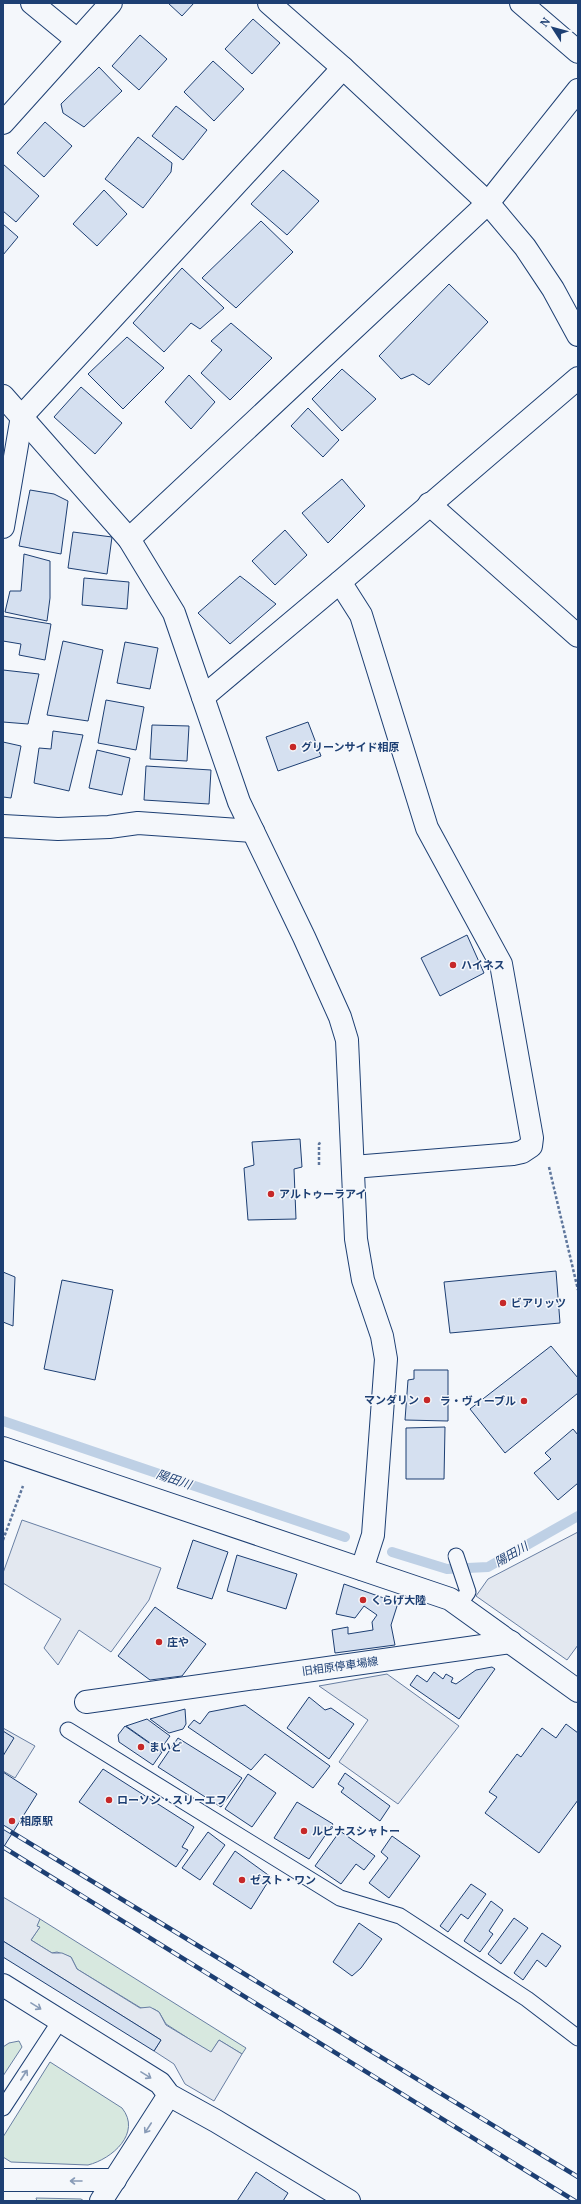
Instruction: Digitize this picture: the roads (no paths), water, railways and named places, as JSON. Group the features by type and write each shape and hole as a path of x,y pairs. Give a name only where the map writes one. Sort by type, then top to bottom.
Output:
{"street":[{"path":"32,3 77,40"},
{"path":"3,123 111,3"},
{"path":"269,3 344,68 488,203 525,247 553,289 578,336"},
{"path":"521,3 578,52"},
{"path":"3,527 22,416 344,68"},
{"path":"129,539 488,203 578,90"},
{"path":"203,697 578,378"},
{"path":"3,396 129,539 174,613 239,802 340,1017 347,1040 356,1239 366,1293 382,1336 386,1359 373,1535 362,1569"},
{"path":"429,504 578,636"},
{"path":"340,582 361,615 427,828 501,964 531,1127 531,1146 522,1152 353,1168"},
{"path":"3,826 58,829 110,827 138,824 253,831"},
{"path":"3,1448 450,1599 578,1691"},
{"name":"旧相原停車場線","path":"86,1702 511,1642"},
{"path":"3,1985 160,2083 169,2095 216,2121 345,2200"},
{"path":"101,2201 169,2095"},
{"path":"3,2180 115,2180"}],"lane":[{"path":"456,1556 468,1592 458,1606"},
{"path":"68,1730 340,1898 400,1916 515,1990 578,2038"},
{"path":"3,2108 60,2021"}],"waterway":[{"name":"陽田川","path":"3,1421 345,1537"},
{"name":"陽田川","path":"392,1552 447,1569 488,1567 578,1516"}],"railway":[{"path":"3,1827 578,2177"},
{"path":"3,1847 575,2201"}],"place":[{"name":"グリーンサイド相原","path":"293,747"},
{"name":"ハイネス","path":"453,965"},
{"name":"アルトゥーラアイ","path":"271,1194"},
{"name":"ビアリッツ","path":"503,1303"},
{"name":"マンダリン","path":"427,1400"},
{"name":"ラ・ヴィーブル","path":"524,1401"},
{"name":"くらげ大陸","path":"363,1600"},
{"name":"庄や","path":"159,1642"},
{"name":"まいど","path":"141,1747"},
{"name":"ローソン・スリーエフ","path":"109,1800"},
{"name":"相原駅","path":"12,1821"},
{"name":"ルピナスシャトー","path":"304,1831"},
{"name":"ゼスト・ワン","path":"242,1880"}]}
